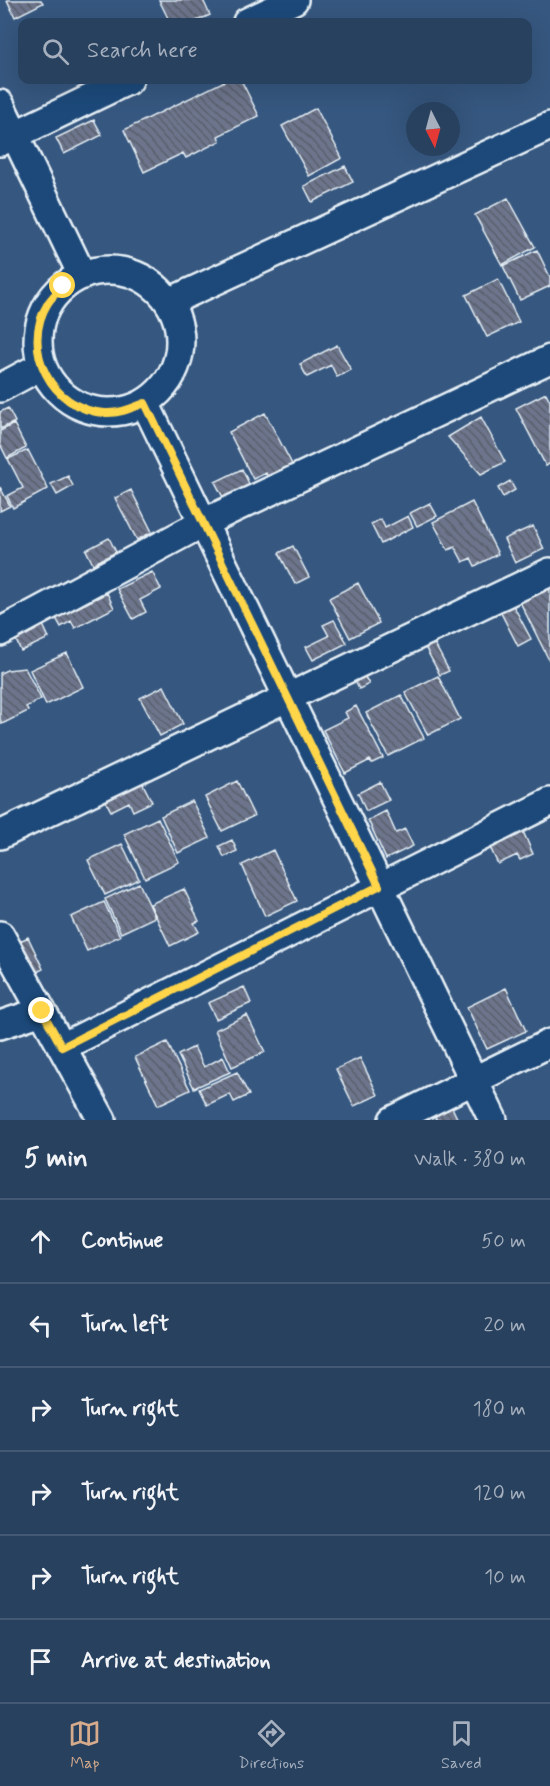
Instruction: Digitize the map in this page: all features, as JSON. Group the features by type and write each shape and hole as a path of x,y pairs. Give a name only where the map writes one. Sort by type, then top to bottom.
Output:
{"street":[{"path":"256,18 294,0"},
{"path":"7,139 121,84"},
{"path":"0,104 7,139 82,274"},
{"path":"170,302 550,126"},
{"path":"106,269 131,273 153,284 170,302 178,323 181,347 175,369 163,389 145,403 126,411 105,413 84,409 66,399 51,384 41,366 37,344 39,322 48,302 63,286 82,274 106,269"},
{"path":"0,632 203,524 550,359"},
{"path":"0,388 41,366"},
{"path":"145,403 493,1120"},
{"path":"0,835 550,572"},
{"path":"62,1047 550,802"},
{"path":"0,935 102,1120"},
{"path":"0,1025 42,1011"},
{"path":"393,1120 550,1043"}],"building":[{"path":"7,0 41,0 43,3 15,17"},
{"path":"159,0 203,0 210,15 203,18 168,18"},
{"path":"219,84 243,84 259,116 218,136 220,141 186,158 183,153 144,172 124,130"},
{"path":"316,108 342,158 309,176 282,126"},
{"path":"94,120 102,135 64,154 56,138"},
{"path":"345,166 353,182 312,202 304,186"},
{"path":"508,198 535,247 502,265 475,215"},
{"path":"537,250 550,277 550,286 520,300 503,266"},
{"path":"498,279 519,322 487,337 466,295"},
{"path":"337,345 351,370 337,377 331,365 307,377 300,364"},
{"path":"546,393 550,401 550,463 546,466 516,408"},
{"path":"8,408 15,422 0,429 0,412"},
{"path":"265,413 295,470 271,483 266,473 253,479 229,432"},
{"path":"481,417 505,462 481,474 448,437"},
{"path":"14,424 26,448 7,458 0,444 0,431"},
{"path":"28,450 48,489 13,508 7,496 23,488 8,459"},
{"path":"242,469 250,486 224,499 215,482"},
{"path":"68,476 73,486 57,495 51,484"},
{"path":"510,481 515,490 503,497 498,488"},
{"path":"0,487 10,506 0,511"},
{"path":"131,490 152,532 137,540 115,498"},
{"path":"472,502 498,554 475,566 471,558 463,562 455,547 448,550 433,522"},
{"path":"430,503 437,516 417,526 410,513"},
{"path":"408,516 413,527 381,544 371,524 381,519 385,528"},
{"path":"533,526 544,549 515,563 504,539"},
{"path":"109,538 116,552 93,564 86,550"},
{"path":"293,546 309,577 295,584 279,553"},
{"path":"152,572 161,589 140,600 146,612 133,619 117,589"},
{"path":"358,583 379,623 350,638 329,598"},
{"path":"550,584 550,662 519,600"},
{"path":"107,593 114,608 75,628 71,621 61,627 56,618"},
{"path":"512,603 531,639 518,646 499,609"},
{"path":"334,620 347,643 313,660 306,647 329,636 323,625"},
{"path":"43,625 49,638 21,651 15,638"},
{"path":"432,639 449,671 440,675 423,643"},
{"path":"67,653 83,687 46,705 30,670"},
{"path":"25,668 41,699 26,707 28,711 2,724 0,719 0,673"},
{"path":"362,672 369,684 359,689 353,677"},
{"path":"438,676 460,719 428,735 405,692"},
{"path":"164,686 183,724 160,736 140,698"},
{"path":"401,695 424,738 388,756 366,713"},
{"path":"356,706 383,758 372,763 370,760 345,773 323,730 348,718 345,712"},
{"path":"140,778 152,802 133,811 129,802 111,811 103,796"},
{"path":"237,781 254,816 222,831 205,797"},
{"path":"380,782 389,800 366,811 358,793"},
{"path":"192,801 210,838 178,853 161,816"},
{"path":"386,811 396,833 405,829 413,846 386,859 368,820"},
{"path":"158,818 179,862 145,878 124,834"},
{"path":"521,827 533,854 520,860 517,855 498,864 488,843"},
{"path":"232,840 237,851 224,857 219,846"},
{"path":"122,844 139,879 105,895 88,860"},
{"path":"273,850 297,901 265,916 242,865"},
{"path":"139,883 155,917 121,933 105,899"},
{"path":"184,889 199,921 194,923 199,932 170,946 150,904"},
{"path":"104,902 120,936 87,951 71,917"},
{"path":"28,937 43,969 25,978 10,946"},
{"path":"244,987 251,1003 216,1019 208,1003"},
{"path":"506,988 526,1031 487,1049 467,1007"},
{"path":"247,1015 265,1052 232,1067 215,1030"},
{"path":"167,1042 190,1090 158,1105 135,1057"},
{"path":"194,1047 204,1067 223,1057 230,1072 194,1088 178,1055"},
{"path":"360,1058 378,1095 354,1106 336,1069"},
{"path":"237,1072 249,1095 234,1102 230,1094 207,1105 199,1089"},
{"path":"448,1099 458,1120 434,1120 436,1119 431,1107"}],"route":[{"path":"42,1011 62,1047 379,886 145,403 126,411 105,413 84,409 66,399 51,384 41,366 37,344 39,322 48,302 63,286"}]}
